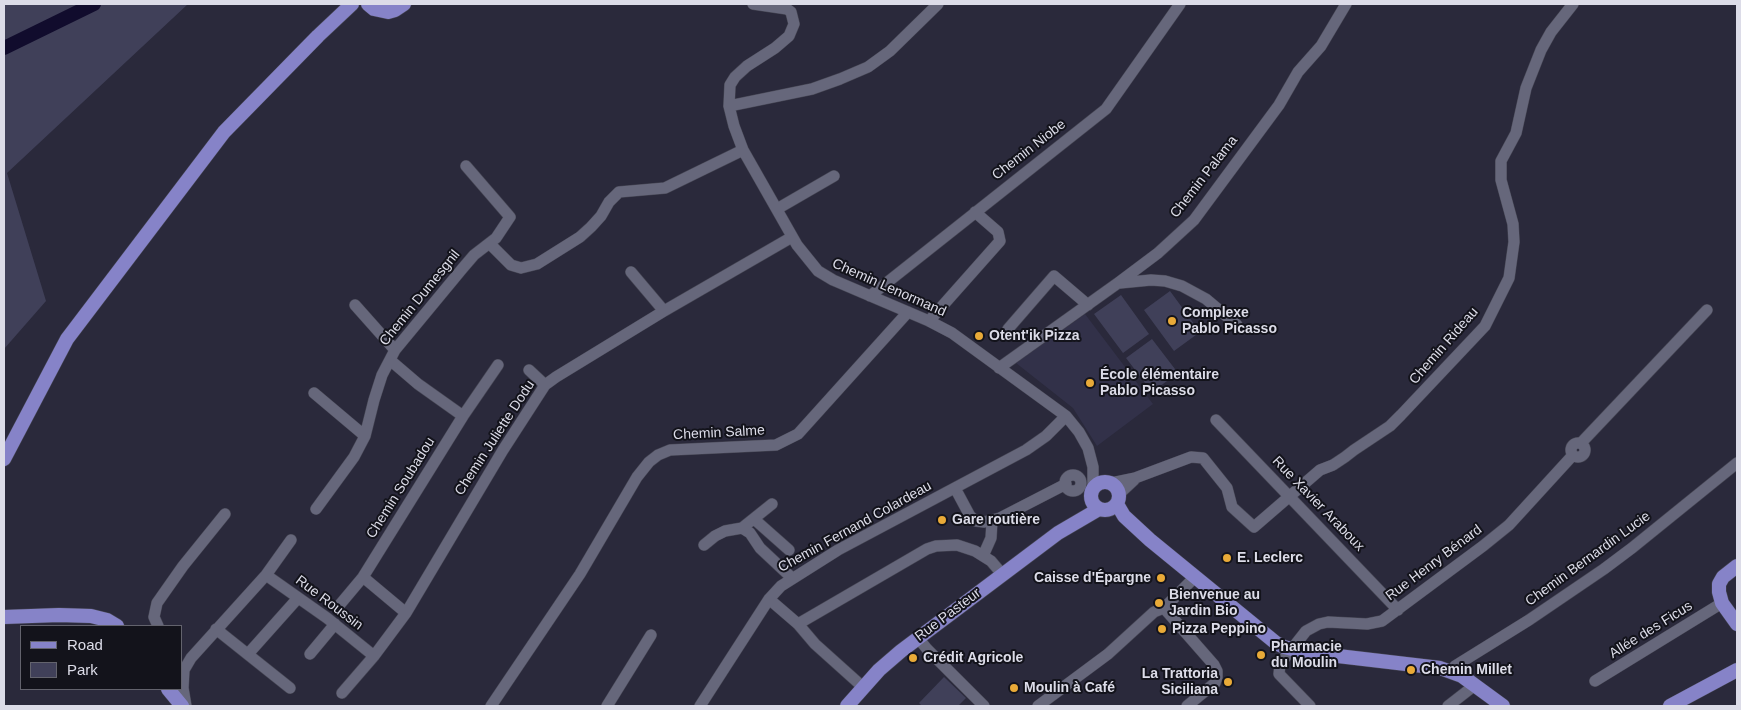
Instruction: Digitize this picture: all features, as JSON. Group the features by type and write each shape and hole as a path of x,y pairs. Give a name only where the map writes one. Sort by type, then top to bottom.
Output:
{"main road":[{"path":"4,458 67,339 224,132 352,4"},
{"path":"342,14 368,4 381,12 395,10 404,4"},
{"path":"1108,498 1195,577 1276,643 1292,650 1440,668 1462,676 1503,706"},
{"name":"Rue Pasteur","path":"847,706 879,670 918,638 1002,574 1108,498"},
{"path":"1737,566 1719,584 1722,604 1737,624"},
{"path":"4,617 91,616 107,620 115,625"},
{"path":"1670,706 1737,670"},
{"path":"169,690 184,706"}],"street":[{"name":"Chemin Lenormand","path":"753,4 787,9 791,12 794,24 789,36 735,77 730,85 729,106 743,150 792,237 809,262 818,272 833,280 952,333 1066,416 1079,432 1088,448 1093,467 1108,498"},
{"path":"729,106 812,89 868,67 890,51 938,4"},
{"name":"Chemin Niobe","path":"870,296 1106,109 1180,4"},
{"name":"Chemin Palama","path":"999,368 1142,265 1194,220 1279,105 1298,72 1321,46 1346,4"},
{"name":"Chemin Rideau","path":"1108,498 1135,478 1192,457 1203,458 1227,488 1232,507 1254,527 1320,470 1339,461 1390,426 1479,332 1490,318 1509,278 1514,242 1513,224 1501,180 1501,161 1516,133 1526,88 1541,50 1551,32 1573,4"},
{"path":"490,244 511,266 521,268 537,264 580,237 601,216 609,202 619,192 665,188 743,150"},
{"name":"Chemin Dumesgnil","path":"316,509 354,457 365,436 382,375 392,355 474,255 496,238 510,216 466,166"},
{"path":"777,209 834,176"},
{"path":"928,321 1000,241 998,232 975,212"},
{"name":"Chemin Juliette Dodu","path":"342,693 374,656 406,613 502,450 545,385 664,311 792,237"},
{"path":"1142,265 1151,280"},
{"path":"631,272 664,311"},
{"path":"1008,329 1054,276 1088,305"},
{"path":"1118,283 1151,280 1182,286 1206,299 1237,325"},
{"path":"355,305 392,355 418,384 463,416"},
{"name":"Rue Henry Bénard","path":"1310,706 1279,674 1280,664 1306,631 1319,624 1328,622 1372,624 1382,620 1398,610 1510,525 1573,455 1580,457 1584,455 1585,448 1581,443 1707,310"},
{"name":"Chemin Salme","path":"491,706 580,574 637,477 649,462 658,455 670,450 776,445 798,434 908,312"},
{"name":"Chemin Soubadou","path":"336,608 363,577 463,416 498,365"},
{"path":"529,370 545,385"},
{"path":"314,393 365,436"},
{"name":"Chemin Fernand Colardeau","path":"700,706 769,599 781,586 838,550 1036,444 1066,416"},
{"name":"Rue Xavier Araboux","path":"1216,420 1398,610"},
{"name":"Chemin Bernardin Lucie","path":"1452,672 1455,666 1529,620 1604,569 1737,463"},
{"path":"955,488 970,516 976,521 992,521 1066,484"},
{"path":"704,545 715,536 742,528 772,504"},
{"path":"158,625 154,617 157,603 183,566 226,514"},
{"path":"754,519 789,550"},
{"path":"983,556 991,538 992,521"},
{"path":"742,528 750,533 760,548 792,578"},
{"path":"184,706 184,670 191,658 216,628 266,575 291,540"},
{"path":"798,624 927,549 936,546 957,545 983,556 991,561 1002,574"},
{"name":"Rue Roussin","path":"266,575 335,624 374,656"},
{"path":"363,577 406,613"},
{"path":"1038,706 1108,654 1154,612 1164,608 1195,577"},
{"path":"248,654 298,598"},
{"path":"769,599 798,624 815,644 864,688"},
{"name":"Allée des Ficus","path":"1595,682 1722,604"},
{"path":"1164,608 1214,665 1217,671 1214,683 1187,706"},
{"path":"310,654 335,624"},
{"path":"216,628 290,688"},
{"path":"607,706 651,635"},
{"path":"918,638 984,706"},
{"path":"1448,706 1474,685"}],"shaded area":[{"name":"École élémentaire Pablo Picasso","path":"1085,314 1153,404 1097,446 1073,408 1016,363"}],"green space":[{"path":"4,4 188,4 7,173 46,301 4,349"},
{"name":"Complexe Pablo Picasso","path":"1170,291 1200,332 1174,351 1144,310"},
{"path":"1121,295 1149,334 1123,353 1094,314"},
{"path":"1152,339 1178,373 1152,392 1126,358"},
{"path":"944,677 966,698 958,706 922,706 919,703"}],"waterway":[{"path":"4,48 94,4"}],"place":[{"name":"Complexe Pablo Picasso","path":"1172,321"},
{"name":"Otent'ik Pizza","path":"979,336"},
{"name":"École élémentaire Pablo Picasso","path":"1090,383"},
{"name":"Gare routière","path":"942,520"},
{"name":"E. Leclerc","path":"1227,558"},
{"name":"Caisse d'Épargne","path":"1161,578"},
{"name":"Bienvenue au Jardin Bio","path":"1159,603"},
{"name":"Pizza Peppino","path":"1162,629"},
{"name":"Pharmacie du Moulin","path":"1261,655"},
{"name":"Crédit Agricole","path":"913,658"},
{"name":"Chemin Millet","path":"1411,670"},
{"name":"La Trattoria Siciliana","path":"1228,682"},
{"name":"Moulin à Café","path":"1014,688"}]}
